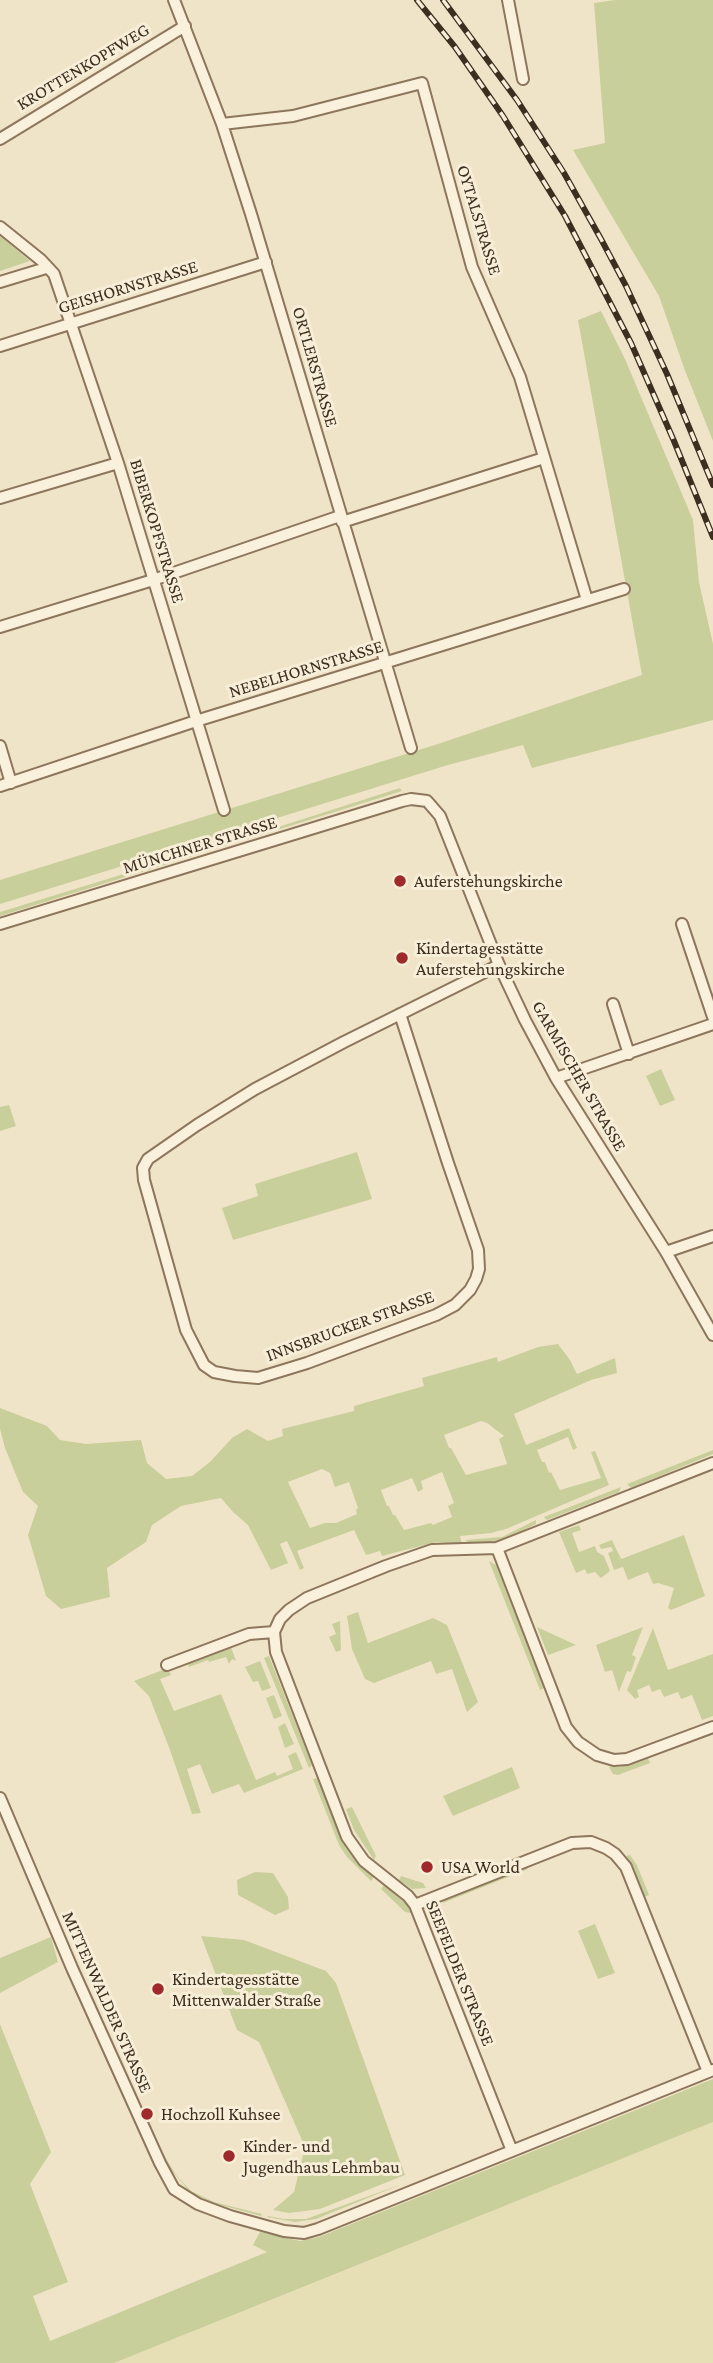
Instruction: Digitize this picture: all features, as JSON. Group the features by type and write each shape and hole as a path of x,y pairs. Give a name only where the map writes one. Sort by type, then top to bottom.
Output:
{"street":[{"name":"ORTLERSTRASSE","path":"174,0 222,124 266,262 411,748"},
{"path":"508,0 523,79"},
{"name":"KROTTENKOPFWEG","path":"0,139 185,26"},
{"name":"OYTALSTRASSE","path":"222,124 293,116 422,83 472,267 520,377 587,600"},
{"name":"BIBERKOPFSTRASSE","path":"0,227 54,274 118,463 224,810"},
{"name":"GEISHORNSTRASSE","path":"0,346 266,262"},
{"path":"0,282 46,268"},
{"path":"0,627 544,458"},
{"path":"0,498 118,463"},
{"name":"NEBELHORNSTRASSE","path":"5,785 196,721 624,589"},
{"path":"0,746 5,785"},
{"name":"MÜNCHNER STRASSE","path":"0,924 411,799"},
{"name":"GARMISCHER STRASSE","path":"411,799 427,801 440,816 499,965 525,1020 556,1078 666,1252 713,1335"},
{"path":"682,924 713,1017"},
{"name":"INNSBRUCKER STRASSE","path":"400,1014 447,1163 478,1250 476,1279 470,1290 446,1310 389,1334 307,1363 258,1378 214,1371 204,1365 186,1330 148,1197 143,1168 148,1159 255,1089 400,1014 499,965"},
{"path":"613,1004 629,1054"},
{"path":"556,1078 713,1024"},
{"path":"666,1252 713,1236"},
{"path":"167,1665 249,1634 274,1632 280,1619 307,1598 386,1566 432,1550 497,1548 713,1463"},
{"path":"497,1548 566,1727 578,1742 597,1755 614,1760 627,1759 713,1727"},
{"name":"SEEFELDER STRASSE","path":"274,1632 276,1652 347,1837 364,1861 415,1905 512,2151"},
{"name":"MITTENWALDER STRASSE","path":"0,1798 72,1968 160,2163 174,2189 198,2204 284,2231 304,2233 710,2071"},
{"path":"415,1905 572,1843 591,1842 606,1848 626,1867 710,2071"}],"shaded area":[{"path":"713,2122 713,2363 114,2363 296,2290"}],"green space":[{"path":"615,0 713,0 713,441 659,296 573,150 605,143 594,3"},
{"path":"0,236 30,261 0,271"},
{"path":"601,311 625,359 693,520 699,582 713,644 713,720 532,768 523,745 448,765 0,904 0,880 438,744 642,675 578,320"},
{"path":"400,788 402,791 245,840 244,838"},
{"path":"238,839 241,841 0,916 0,912"},
{"path":"661,1069 675,1100 660,1106 646,1076"},
{"path":"9,1105 16,1126 0,1131 0,1107"},
{"path":"357,1152 372,1199 233,1240 222,1208 258,1196 255,1184"},
{"path":"558,1344 577,1374 615,1358 617,1373 591,1380 514,1414 526,1445 569,1428 577,1448 573,1450 568,1437 537,1450 560,1490 601,1478 591,1452 595,1451 609,1485 506,1529 460,1536 462,1544 436,1542 382,1556 380,1551 366,1555 354,1530 297,1551 304,1568 300,1570 287,1541 280,1544 288,1563 271,1570 248,1525 221,1498 181,1506 152,1525 146,1542 107,1568 110,1597 61,1609 46,1596 28,1535 38,1506 23,1492 5,1448 0,1429 0,1408 47,1426 60,1440 86,1444 141,1440 147,1463 166,1479 192,1476 210,1462 232,1438 247,1429 268,1441 283,1436 282,1429 354,1411 354,1406 424,1386 422,1378 497,1357 498,1362 538,1347","holes":["481,1421 504,1436 499,1439 507,1464 466,1475 444,1435","322,1469 330,1473 335,1487 349,1482 358,1508 357,1514 336,1523 310,1528 288,1482","442,1472 454,1503 448,1506 452,1517 433,1525 431,1523 404,1530 387,1506 381,1490 412,1478 418,1492 423,1489 421,1481"]},
{"path":"713,1450 713,1454 631,1488 627,1484"},
{"path":"621,1487 619,1492 547,1520 544,1517"},
{"path":"536,1520 536,1524 504,1540 482,1543 465,1540 502,1537"},
{"path":"579,1525 581,1530 572,1533 579,1552 595,1546 597,1552 604,1556 610,1571 601,1578 595,1572 587,1574 585,1569 576,1573 559,1532"},
{"path":"684,1535 705,1596 671,1610 668,1608 674,1588 653,1584 648,1572 628,1580 623,1567 614,1570 608,1553 613,1551 611,1547 601,1549 599,1545 612,1540 621,1559"},
{"path":"489,1561 496,1565 544,1688 540,1690"},
{"path":"358,1612 368,1643 433,1618 447,1625 478,1702 467,1712 452,1669 436,1674 431,1661 374,1683 365,1679 352,1649 347,1616"},
{"path":"340,1621 341,1650 336,1652 329,1637 336,1634 332,1624"},
{"path":"537,1627 576,1645 548,1655"},
{"path":"643,1627 632,1655 636,1657 631,1672 627,1671 619,1692 612,1670 605,1672 596,1645"},
{"path":"653,1628 668,1670 713,1654 713,1716 702,1720 692,1695 681,1699 678,1692 664,1697 660,1689 652,1692 649,1685 637,1690 639,1697 635,1699 627,1690"},
{"path":"231,1647 236,1661 232,1659 229,1664 226,1657 189,1667 188,1663"},
{"path":"269,1656 312,1765 309,1768 264,1658"},
{"path":"260,1661 271,1688 262,1691 258,1681 253,1682 245,1667"},
{"path":"168,1668 171,1675 160,1679 174,1711 221,1694 256,1780 275,1772 277,1776 293,1769 288,1756 296,1752 303,1769 244,1793 239,1784 212,1794 200,1764 187,1769 201,1813 192,1814 149,1696 134,1681"},
{"path":"274,1695 282,1716 274,1719 266,1698"},
{"path":"285,1723 294,1744 285,1748 278,1727"},
{"path":"648,1758 650,1763 618,1775 613,1774 609,1767 620,1767"},
{"path":"512,1767 520,1788 453,1816 443,1796"},
{"path":"317,1778 344,1843 359,1864 374,1877 371,1881 339,1845 313,1779"},
{"path":"352,1807 376,1856 374,1860 354,1830 346,1809"},
{"path":"630,1855 649,1895 645,1897 633,1866 626,1856"},
{"path":"526,1865 528,1869 443,1903 442,1899"},
{"path":"255,1872 273,1873 288,1897 289,1909 275,1915 238,1895 237,1880"},
{"path":"401,1876 423,1883 426,1888 412,1889 399,1880"},
{"path":"384,1885 408,1906 411,1913 405,1912 381,1889"},
{"path":"595,1924 615,1973 598,1979 578,1931"},
{"path":"201,1936 244,1940 326,1971 336,1983 405,2175 320,2209 289,2213 273,2210 294,2192 305,2147 259,2042 237,2030"},
{"path":"51,1937 58,1962 0,1993 0,1958"},
{"path":"0,2024 51,2152 30,2184 68,2282 33,2296 50,2341 267,2252 253,2245 260,2232 300,2241 319,2237 713,2079 713,2122 114,2363 0,2363"},
{"path":"153,2137 176,2175 191,2191 214,2202 262,2214 261,2216 213,2203 190,2192 166,2164"},
{"path":"402,2184 316,2219 295,2222 267,2217 306,2219"}],"railway":[{"path":"417,0 455,47 503,116 565,216 631,343 713,537"},
{"path":"443,0 517,100 564,173 601,239 667,374 713,485"}],"place":[{"name":"Auferstehungskirche","path":"400,881"},
{"name":"Kindertagesstätte Auferstehungskirche","path":"402,958"},
{"name":"USA World","path":"427,1867"},
{"name":"Kindertagesstätte Mittenwalder Straße","path":"158,1989"},
{"name":"Hochzoll Kuhsee","path":"147,2114"},
{"name":"Kinder- und Jugendhaus Lehmbau","path":"229,2156"}]}
